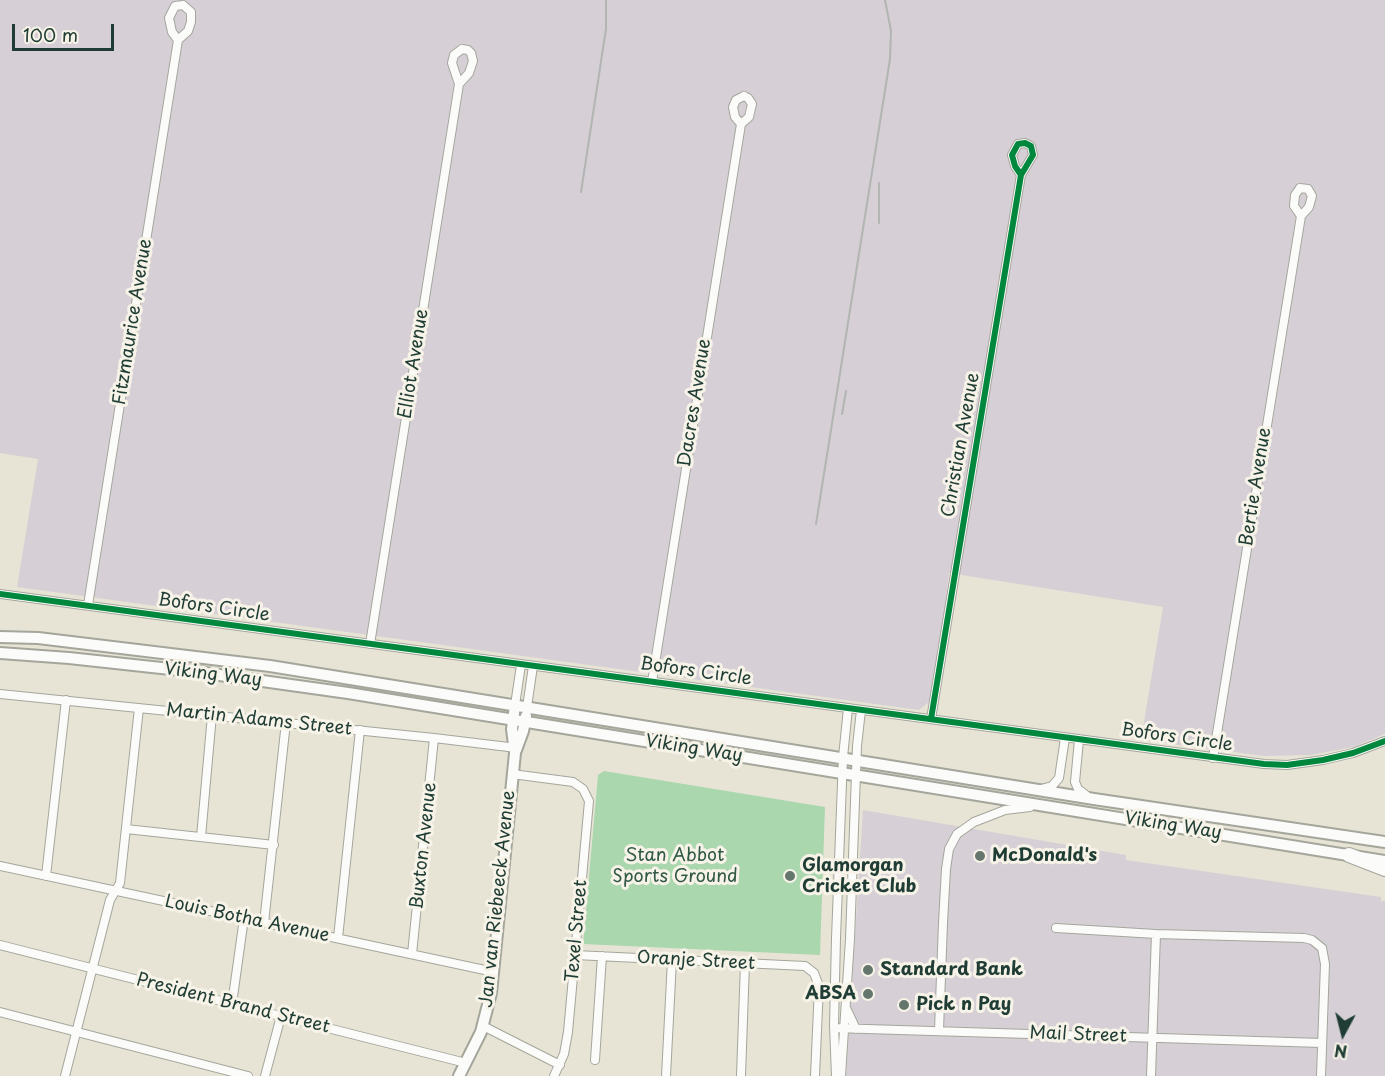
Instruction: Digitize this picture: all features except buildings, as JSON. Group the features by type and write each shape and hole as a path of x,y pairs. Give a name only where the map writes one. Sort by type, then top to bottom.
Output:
{"highway":[{"path":"1349,855 1385,869"}],"main road":[{"name":"Viking Way","path":"0,638 38,638 250,663 1094,799 1385,842"},
{"name":"Viking Way","path":"0,653 198,672 842,772 1385,861"},
{"name":"Jan van Riebeeck Avenue","path":"459,1076 483,1026 494,972 515,750 513,720 515,705"},
{"name":"Jan van Riebeeck Avenue","path":"515,750 525,722 527,706"}],"street":[{"name":"Fitzmaurice Avenue","path":"88,605 178,40"},
{"name":"Elliot Avenue","path":"370,644 459,84"},
{"name":"Dacres Avenue","path":"652,682 741,124"},
{"name":"Christian Avenue","path":"931,719 1021,175"},
{"name":"Bertie Avenue","path":"1213,758 1301,216"},
{"name":"Bofors Circle","path":"0,594 1275,765 1301,764 1346,755 1385,741"},
{"path":"502,663 512,670 519,685"},
{"name":"Jan van Riebeeck Avenue","path":"515,705 521,665"},
{"name":"Jan van Riebeeck Avenue","path":"527,706 533,666"},
{"name":"Martin Adams Street","path":"0,694 435,738 515,750"},
{"path":"46,876 66,700"},
{"path":"65,1076 114,890 120,883 139,708"},
{"path":"836,1076 834,1028 842,772 848,708"},
{"path":"841,1076 861,710"},
{"path":"201,837 212,715"},
{"path":"264,922 286,722"},
{"path":"338,938 360,730"},
{"name":"Buxton Avenue","path":"412,954 435,738"},
{"path":"1034,789 1047,788 1057,782 1065,738"},
{"path":"1079,740 1075,782 1080,791 1094,799"},
{"name":"Texel Street","path":"512,774 571,782 580,786 587,795 589,805 568,1032 560,1065 554,1076"},
{"path":"939,1030 946,868 949,849 957,834 974,822 1013,808 1046,805"},
{"path":"126,829 274,845"},
{"name":"Louis Botha Avenue","path":"0,866 494,972"},
{"path":"232,1004 244,918"},
{"path":"1056,928 1312,940 1322,948 1325,964 1321,1076"},
{"path":"1151,1076 1156,934"},
{"name":"President Brand Street","path":"0,945 466,1063"},
{"name":"Oranje Street","path":"575,955 802,966 814,973 819,986 815,1076"},
{"path":"595,1060 602,956"},
{"path":"666,1076 672,960"},
{"path":"741,1076 745,963"},
{"path":"845,1007 856,1029"},
{"path":"0,1012 217,1072 248,1076"},
{"path":"266,1076 280,1016"},
{"path":"483,1026 560,1065"},
{"name":"Mail Street","path":"834,1028 1322,1044"}],"shaded area":[{"path":"0,0 1385,0 1385,734 1353,747 1311,755 1264,756 1141,740 1163,607 949,573 934,698 919,710 17,587 38,459 0,453"},
{"path":"863,810 1126,855 1126,860 1381,897 1381,901 1385,901 1385,1076 846,1076"}],"green space":[{"name":"Stan Abbot Sports Ground","path":"604,771 825,807 820,955 583,944 598,775"}],"railway":[{"path":"581,192 606,29 606,0"},
{"path":"816,524 890,59 891,31 885,0"},
{"path":"879,183 879,223"},
{"path":"842,414 846,391"}],"cycle path":[{"path":"931,719 1021,175 1033,155 1031,146 1025,143 1018,144 1012,155 1021,175"},
{"path":"0,594 1264,764 1287,765 1323,760 1353,753 1385,741"}],"place":[{"name":"McDonald's","path":"980,856"},
{"name":"Glamorgan Cricket Club","path":"790,876"},
{"name":"Standard Bank","path":"868,970"},
{"name":"ABSA","path":"868,994"},
{"name":"Pick n Pay","path":"904,1005"}]}
